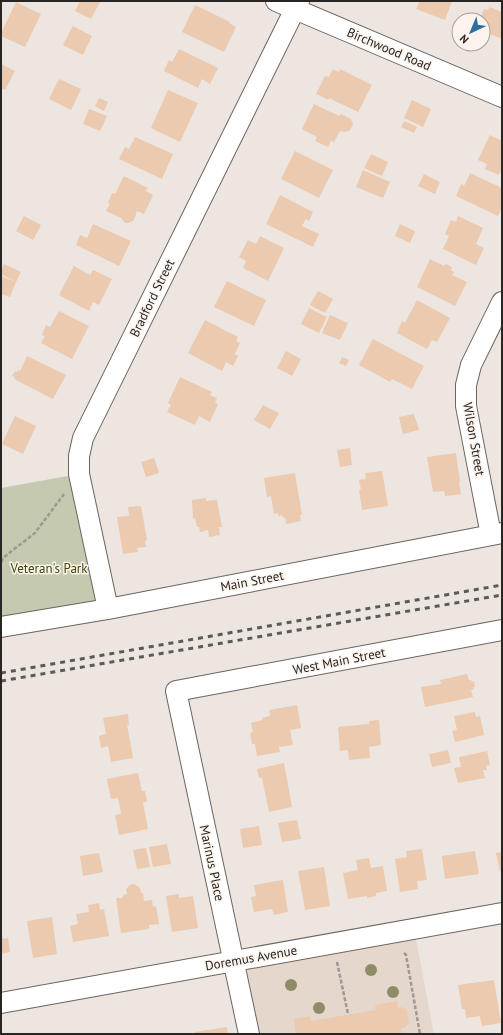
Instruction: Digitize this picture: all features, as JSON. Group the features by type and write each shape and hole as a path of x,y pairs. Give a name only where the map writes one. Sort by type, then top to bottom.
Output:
{"street":[{"name":"Birchwood Road","path":"276,1 297,5 502,97"},
{"name":"Bradford Street","path":"108,609 79,474 83,438 297,5"},
{"name":"Wilson Street","path":"497,534 466,406 466,385 471,365 502,302"},
{"name":"Main Street","path":"1,627 108,609 497,534"},
{"name":"West Main Street","path":"176,691 502,630"},
{"name":"Marinus Place","path":"176,691 249,1034"},
{"name":"Doremus Avenue","path":"1,1003 502,913"}],"path":[{"path":"1,562 35,533 79,474"},
{"path":"334,943 348,1014"},
{"path":"404,953 406,955 420,1034"}],"shaded area":[{"path":"414,929 434,1034 249,1034 234,961"}],"green space":[{"name":"Veteran's Park","path":"79,474 108,609 1,627 1,488"}],"building":[{"path":"80,1 100,2 91,19 75,11"},
{"path":"420,1 452,1 445,20 416,9"},
{"path":"16,2 41,14 25,47 1,36 1,33"},
{"path":"195,5 230,22 229,23 236,27 224,52 182,32"},
{"path":"490,7 502,12 502,39 491,34 491,12 483,12 484,9 488,10"},
{"path":"73,26 92,36 83,55 63,45"},
{"path":"179,49 218,68 210,84 202,79 198,88 164,71 169,60 172,62"},
{"path":"1,64 15,71 5,90 1,88"},
{"path":"333,69 339,72 340,69 372,85 358,112 329,98 329,100 316,94 325,76 329,77"},
{"path":"59,79 81,89 71,110 49,99"},
{"path":"168,90 198,103 180,142 151,128"},
{"path":"99,98 108,102 104,111 95,106"},
{"path":"412,100 431,109 423,127 404,118"},
{"path":"314,104 339,116 341,114 351,119 353,125 349,131 340,131 334,142 331,141 328,147 315,141 317,137 302,129"},
{"path":"89,109 107,116 100,131 83,124"},
{"path":"404,121 417,127 414,133 401,127"},
{"path":"490,135 502,141 502,168 499,175 485,169 487,164 478,160"},
{"path":"135,137 173,154 162,179 119,159 125,147 129,149"},
{"path":"295,151 333,170 319,198 281,179"},
{"path":"371,154 388,162 382,176 364,168"},
{"path":"363,170 390,182 383,198 356,187"},
{"path":"470,173 502,188 502,207 498,216 456,196 461,184 464,186"},
{"path":"424,174 440,182 435,194 418,186"},
{"path":"124,176 148,188 146,191 153,195 144,214 137,211 134,220 129,223 125,223 121,218 106,211 110,204 108,203 112,193 115,194"},
{"path":"280,195 313,212 309,221 306,219 302,226 319,234 313,247 266,224"},
{"path":"24,216 41,225 33,240 16,231"},
{"path":"458,216 483,228 476,244 484,248 476,265 443,249 449,236 445,234 451,220 456,222"},
{"path":"93,224 131,241 119,266 76,245 80,235 87,238"},
{"path":"400,224 415,231 410,243 395,236"},
{"path":"260,236 284,248 268,281 243,268 246,261 239,257 248,240 256,244"},
{"path":"430,259 444,266 446,264 452,267 451,270 454,272 452,275 467,282 455,306 417,287"},
{"path":"4,264 21,272 16,282 1,274"},
{"path":"74,266 90,275 93,270 112,279 99,305 93,302 89,311 59,295"},
{"path":"1,276 16,282 10,297 1,294"},
{"path":"227,281 266,300 254,326 214,307"},
{"path":"318,291 333,299 325,313 310,305"},
{"path":"417,300 450,318 437,342 432,340 427,349 397,333 402,321 405,323"},
{"path":"309,308 327,317 319,333 301,324"},
{"path":"59,311 89,326 72,359 41,343 45,336 42,335 46,325 50,327"},
{"path":"330,315 348,323 340,340 322,333"},
{"path":"205,320 238,337 236,341 240,343 235,354 238,356 233,366 226,362 222,371 188,353"},
{"path":"373,339 424,366 412,389 392,379 390,382 359,365"},
{"path":"286,351 301,359 292,376 277,368"},
{"path":"27,356 66,375 53,399 14,379 15,377 12,376 15,371 20,371"},
{"path":"342,357 349,360 346,366 339,363"},
{"path":"180,377 212,392 210,395 217,398 215,403 218,404 210,422 199,416 195,425 167,412 171,405 168,403"},
{"path":"263,405 279,413 270,429 254,420"},
{"path":"414,414 419,430 403,434 399,417"},
{"path":"15,416 36,426 23,454 2,444"},
{"path":"350,448 352,465 340,467 337,450"},
{"path":"456,453 461,494 445,496 444,491 433,492 427,457"},
{"path":"154,458 159,473 146,477 141,462"},
{"path":"382,471 388,506 362,510 359,480 366,479 365,473"},
{"path":"295,473 302,515 300,515 301,521 286,524 285,517 283,518 282,515 278,516 278,513 274,514 271,496 267,497 264,478"},
{"path":"206,498 206,501 217,500 222,527 219,527 220,535 209,537 208,530 200,532 195,518 193,519 192,500"},
{"path":"141,506 147,540 145,541 146,547 137,548 138,552 123,554 117,517 129,516 128,507"},
{"path":"467,674 469,680 472,682 474,681 475,687 471,690 473,697 425,707 421,687 441,684 440,680"},
{"path":"297,705 301,728 290,730 293,745 279,747 280,752 257,756 255,744 252,744 250,733 253,732 251,723 263,720 262,718 270,716 269,710"},
{"path":"475,712 476,717 480,716 484,735 455,742 452,731 457,730 454,716"},
{"path":"128,714 129,725 127,725 133,758 111,762 108,746 101,748 99,736 106,734 103,718"},
{"path":"379,720 381,745 369,747 370,758 349,760 348,750 340,751 338,727 369,724 369,721"},
{"path":"448,750 451,763 432,767 429,754"},
{"path":"487,751 490,765 486,766 487,770 483,770 485,778 458,783 454,768 461,767 459,757"},
{"path":"284,763 292,807 269,812 262,778 259,778 257,769"},
{"path":"138,773 142,791 145,791 147,802 143,802 148,829 119,835 115,815 121,814 118,798 111,799 107,779"},
{"path":"297,820 301,839 282,842 278,823"},
{"path":"259,826 262,845 243,848 240,829"},
{"path":"167,844 171,864 153,867 149,847"},
{"path":"146,848 150,867 137,869 133,850"},
{"path":"422,849 427,880 417,881 418,889 400,892 395,859 407,857 406,851"},
{"path":"475,851 479,874 445,879 442,856"},
{"path":"502,852 502,871 500,871 496,853"},
{"path":"99,853 103,872 83,876 80,856"},
{"path":"369,858 371,868 383,866 387,891 376,893 376,896 367,898 367,896 348,899 343,873 358,870 356,860"},
{"path":"324,867 330,906 305,910 298,871"},
{"path":"283,880 288,912 274,915 272,909 254,912 251,897 256,896 254,885"},
{"path":"134,884 140,888 141,893 143,893 144,901 152,900 153,907 156,906 159,924 149,925 149,929 121,933 116,898 122,898 127,894 126,889 130,885"},
{"path":"179,894 179,898 193,896 198,928 172,932 166,896"},
{"path":"99,903 100,910 104,909 109,936 73,942 70,926 78,924 76,914 89,912 88,905"},
{"path":"52,917 57,954 33,958 27,921"},
{"path":"1,931 3,939 8,938 10,952 1,954"},
{"path":"494,980 501,1023 482,1026 480,1016 466,1018 465,1009 462,1009 458,985"},
{"path":"397,1001 398,1008 402,1007 407,1010 409,1023 405,1028 401,1028 402,1034 296,1034 294,1019 310,1016 311,1021 376,1010 375,1005"},
{"path":"227,1027 228,1034 195,1034 195,1032"}],"railway":[{"path":"1,673 502,585"},
{"path":"1,681 502,595"}]}
